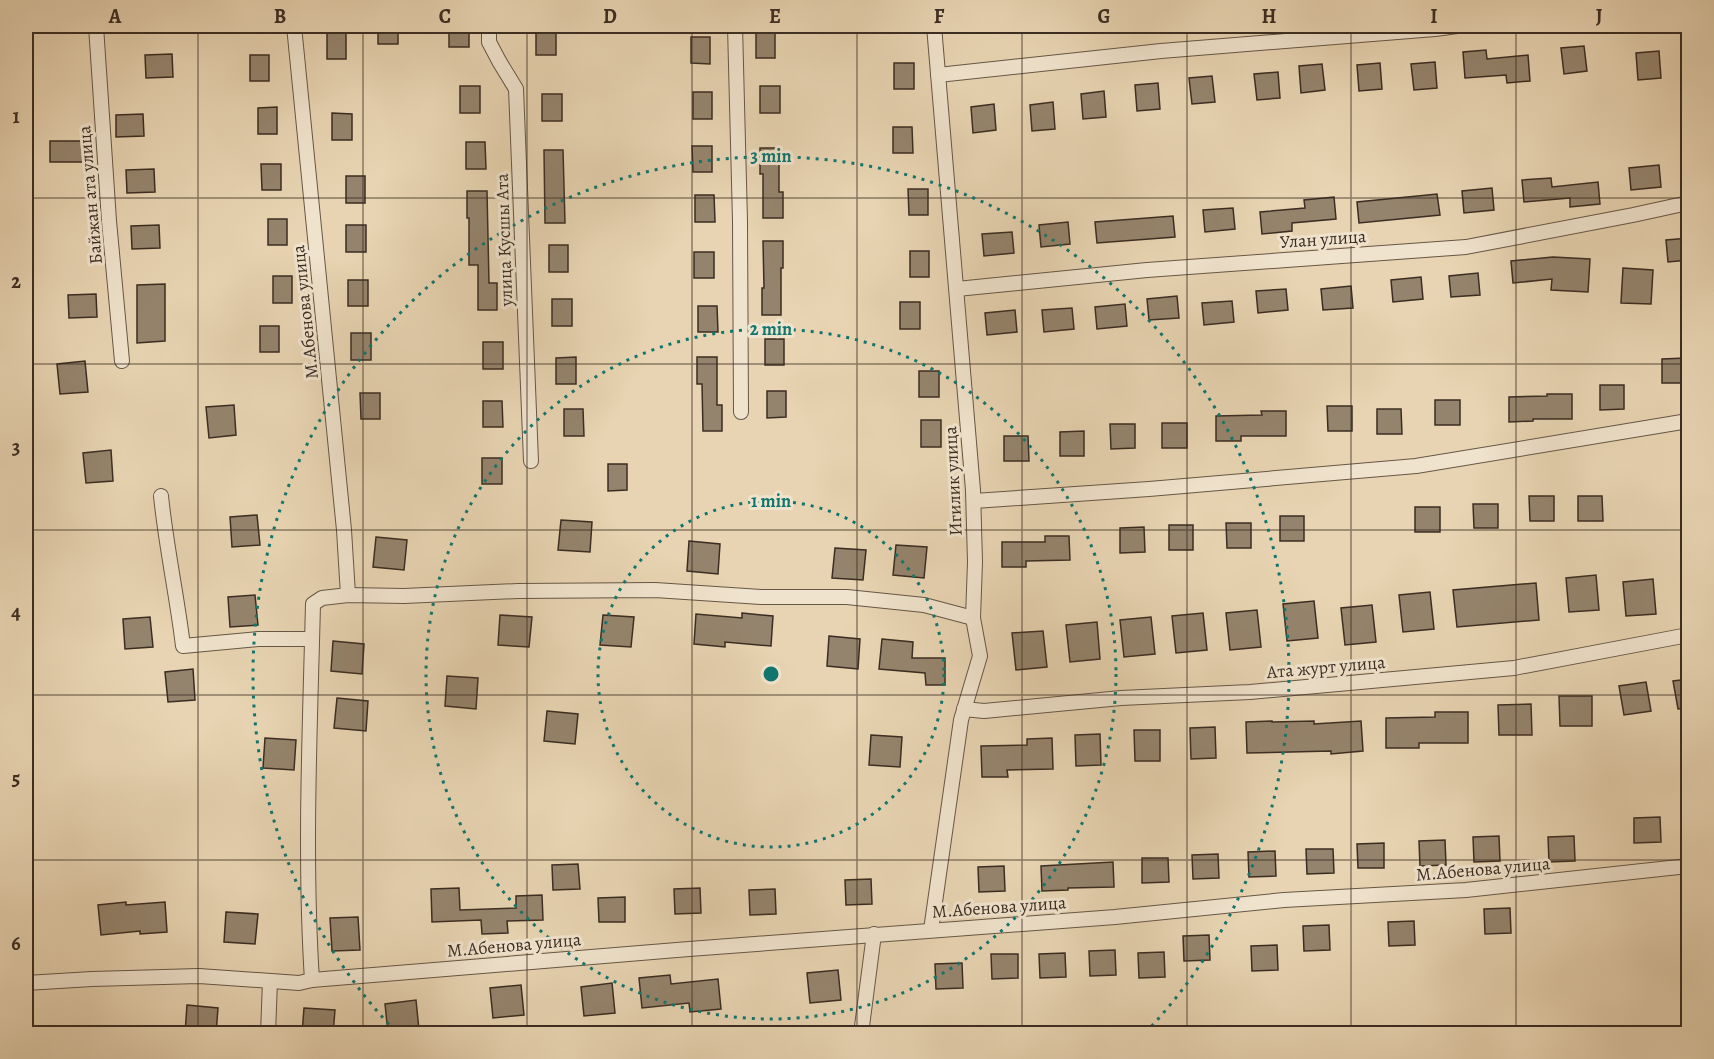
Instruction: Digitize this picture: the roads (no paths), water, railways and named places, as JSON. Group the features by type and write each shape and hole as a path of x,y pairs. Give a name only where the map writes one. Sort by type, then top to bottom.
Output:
{"street":[{"name":"Байжан ата улица","path":"96,26 108,210 122,361"},
{"name":"М.Абенова улица","path":"294,26 344,530 348,595"},
{"name":"улица Кусшы Ата","path":"489,26 489,42 516,88 531,461"},
{"path":"735,26 740,221 741,412"},
{"name":"Игилик улица","path":"931,930 956,752 964,709 980,656 973,618 974,501 934,26"},
{"path":"938,75 1161,51 1457,26"},
{"name":"Улан улица","path":"957,289 1147,270 1466,247 1689,203"},
{"path":"974,501 1149,489 1416,466 1689,421"},
{"path":"161,496 183,646 258,639 312,639"},
{"path":"312,980 308,922 312,639 313,604 322,598 348,595 404,596 518,591 655,590 760,597 848,597 924,605 973,618"},
{"name":"Ата журт улица","path":"964,709 984,711 1121,698 1250,692 1514,668 1689,635"},
{"name":"М.Абенова улица","path":"26,983 199,976 300,983 312,980 874,934 1115,917 1284,900 1466,890 1688,862"},
{"path":"861,1034 874,934"},
{"path":"268,1034 270,981"}]}
